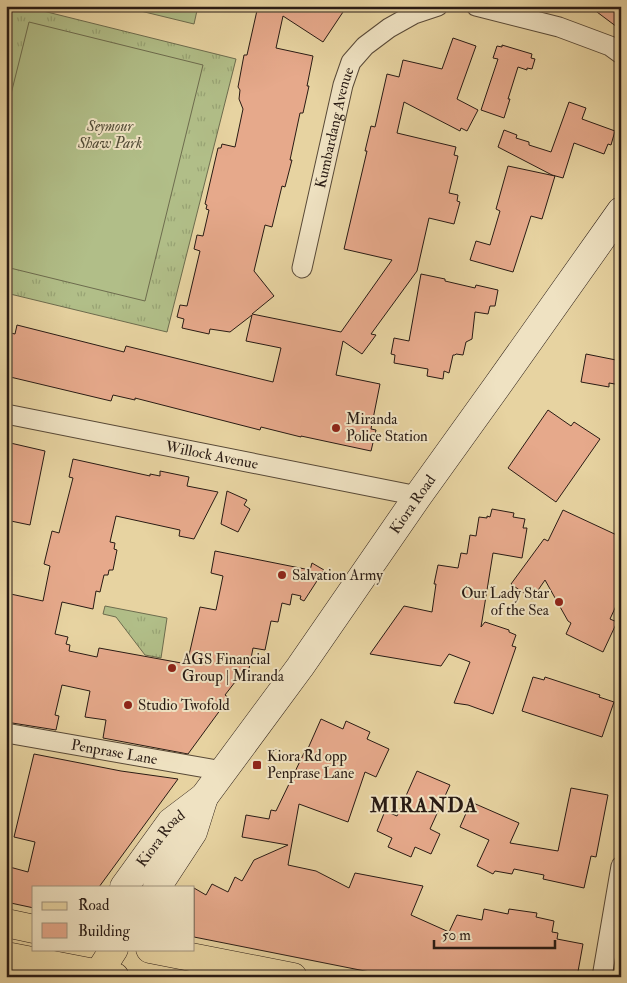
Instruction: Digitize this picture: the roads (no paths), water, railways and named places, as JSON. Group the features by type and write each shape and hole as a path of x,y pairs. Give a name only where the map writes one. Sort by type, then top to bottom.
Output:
{"main road":[{"name":"Kiora Road","path":"125,886 171,822 204,797 300,667 418,496 621,211"},
{"name":"Kiora Road","path":"157,886 193,832 204,797"},
{"path":"6,923 32,928"},
{"path":"6,956 92,967 113,950"},
{"path":"155,950 293,977"}],"street":[{"name":"Kumbardang Avenue","path":"302,268 343,85 350,62 365,46 389,28 414,14 438,6"},
{"path":"476,6 559,28 610,46 621,54"},
{"name":"Willock Avenue","path":"6,414 418,496"},
{"name":"Penprase Lane","path":"6,733 223,771"},
{"path":"602,977 621,866"}],"place":[{"name":"Miranda Police Station","path":"336,428"},
{"name":"Salvation Army","path":"282,575"},
{"name":"Our Lady Star of the Sea","path":"559,602"},
{"name":"AGS Financial Group | Miranda","path":"172,668"},
{"name":"Studio Twofold","path":"128,705"},
{"name":"Kiora Rd opp Penprase Lane","path":"257,765"}],"district":[{"name":"MIRANDA","path":"424,805"}],"park label":[{"name":"Seymour Shaw Park","path":"110,134"}]}
